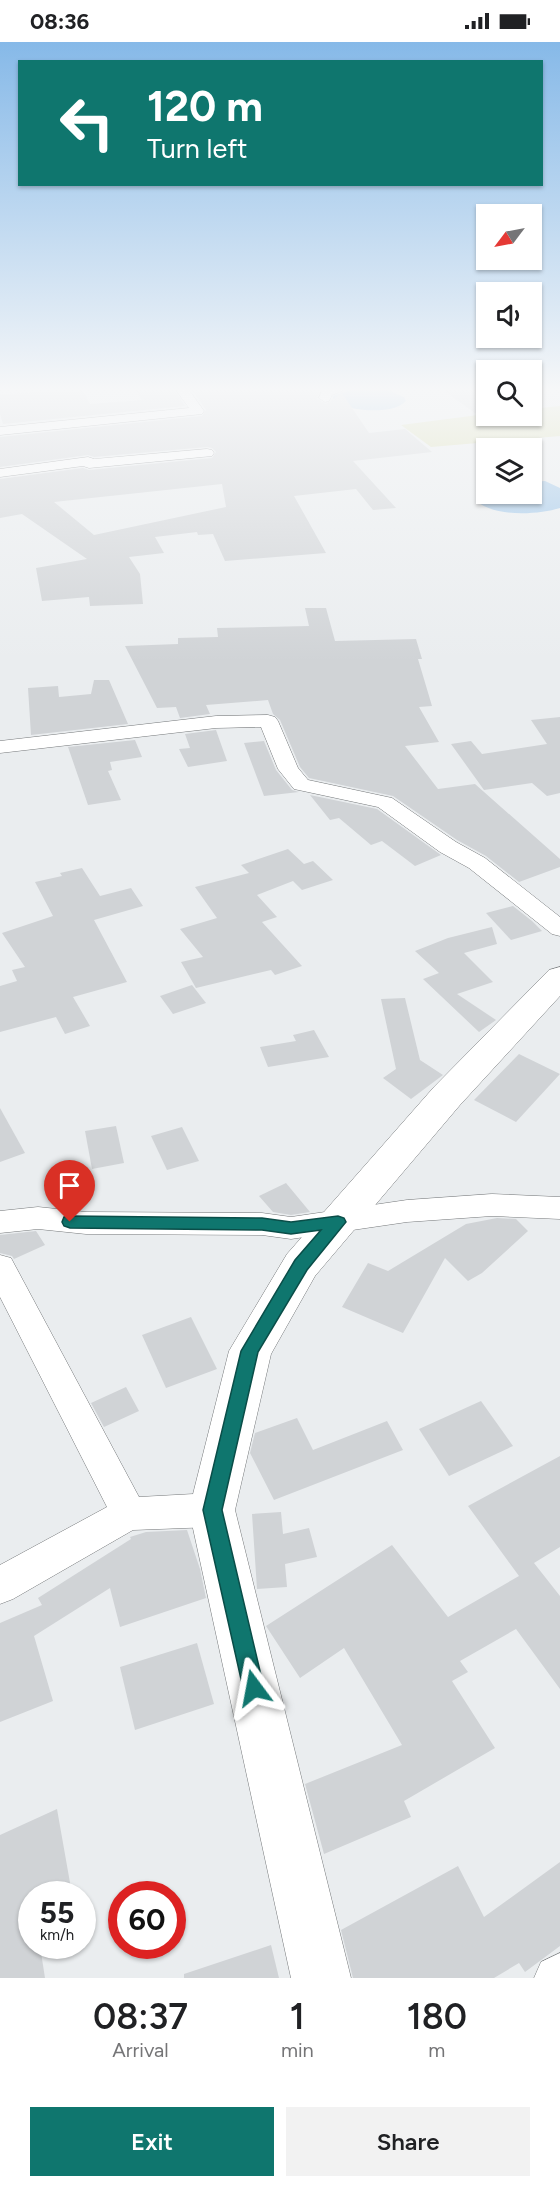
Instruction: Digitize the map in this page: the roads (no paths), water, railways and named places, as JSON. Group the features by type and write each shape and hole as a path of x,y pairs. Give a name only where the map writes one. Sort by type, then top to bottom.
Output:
{"main road":[{"path":"321,1978 213,1510 250,1351 301,1265 447,1096 560,976"}],"street":[{"path":"0,747 216,722 268,722 288,769 300,785 385,802 448,847 477,863 560,928"},
{"path":"0,1222 38,1218 86,1223 262,1224 291,1228 407,1211 492,1205 560,1208"},
{"path":"0,1267 129,1514"},
{"path":"0,1586 129,1514 213,1510"}],"water":[{"path":"542,481 560,488 560,508 516,513 494,510 481,504 542,504"}]}
